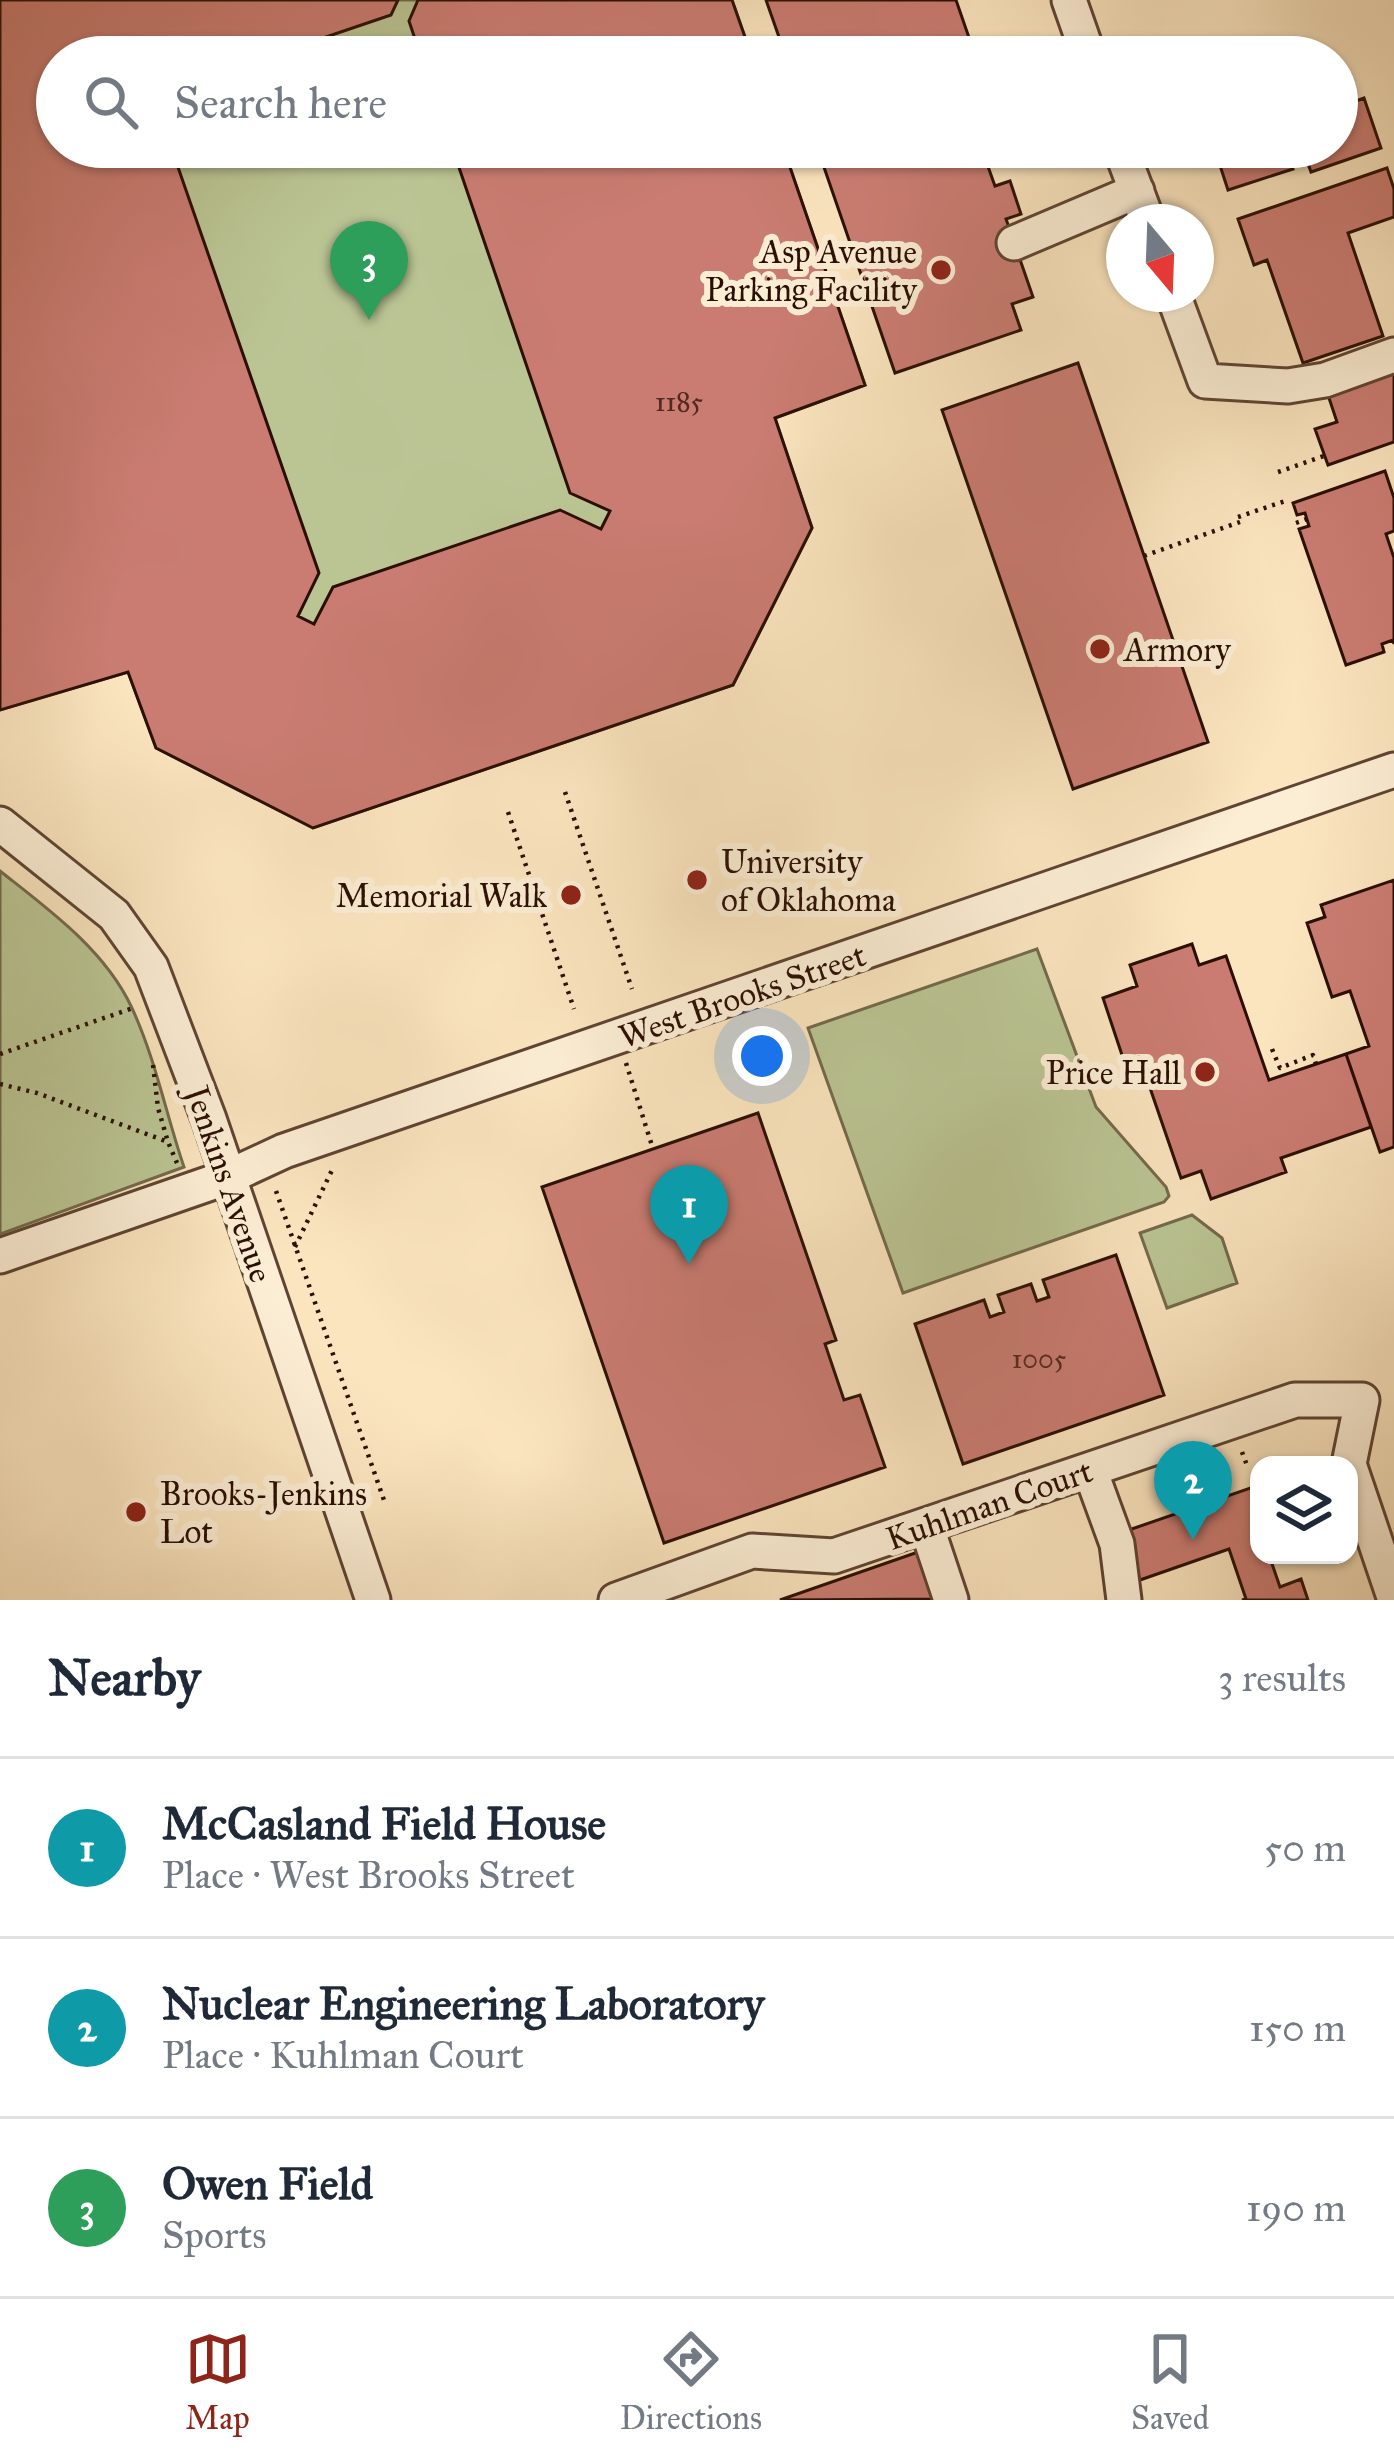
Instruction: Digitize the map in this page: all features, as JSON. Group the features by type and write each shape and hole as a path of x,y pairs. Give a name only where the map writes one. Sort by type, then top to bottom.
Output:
{"street":[{"path":"1069,0 1082,36"},
{"path":"1128,168 1141,204"},
{"path":"1014,243 1106,217"},
{"path":"1180,312 1205,381 1288,386 1325,380 1394,356"},
{"name":"West Brooks Street","path":"0,1256 1394,770"},
{"name":"Jenkins Avenue","path":"0,824 114,915 151,967 144,1004 228,1177 373,1600"},
{"name":"Kuhlman Court","path":"616,1600 752,1551 834,1556 1295,1400 1362,1400 1349,1464 1394,1597"},
{"path":"1090,1470 1117,1544 1124,1600"},
{"path":"926,1525 951,1600"}],"path":[{"path":"1278,472 1324,456"},
{"path":"1144,556 1288,500"},
{"path":"1296,523 1307,520"},
{"path":"565,792 632,989"},
{"path":"508,812 574,1009"},
{"path":"0,1054 144,1004"},
{"path":"618,1038 653,1149"},
{"path":"147,1048 157,1082 158,1108 187,1191"},
{"path":"1272,1049 1280,1068 1313,1055 1316,1064"},
{"path":"0,1084 168,1142"},
{"path":"265,1160 385,1503"},
{"path":"1238,1441 1247,1468"},
{"path":"1210,1451 1219,1478"},
{"path":"1182,1460 1191,1488"},
{"path":"1156,1469 1166,1496"}],"green space":[{"path":"0,0 732,0 745,36 36,36 36,168 790,168 865,385 775,418 812,528 733,685 313,828 156,748 128,672 0,710"},
{"path":"0,871 73,931 120,985 147,1045 184,1167 0,1234"},
{"path":"1037,949 1096,1107 1169,1196 1164,1202 903,1293 808,1028"},
{"path":"1192,1215 1222,1238 1237,1283 1167,1308 1140,1233"}],"building":[{"path":"0,0 398,0 391,15 329,36 36,36 36,168 178,168 319,573 298,616 314,624 333,587 560,510 601,529 610,511 570,493 459,168 790,168 865,385 775,418 812,528 733,685 313,828 156,748 128,672 0,710"},
{"path":"418,0 732,0 745,36 414,36 409,21"},
{"path":"766,0 956,0 968,36 779,36"},
{"path":"1364,98 1381,148 1358,156 1358,100"},
{"name":"Asp Avenue Parking Facility","path":"824,168 989,168 995,186 1010,181 1021,214 1006,219 1033,297 1012,304 1021,330 895,373"},
{"path":"1221,168 1293,169 1228,190"},
{"path":"1387,168 1394,189 1394,217 1348,233 1383,336 1303,363 1267,260 1254,265 1238,219"},
{"name":"Armory","path":"1078,363 1208,742 1073,789 942,410"},
{"path":"1394,369 1394,442 1328,465 1315,429 1337,422 1327,392"},
{"path":"1385,471 1394,498 1394,531 1386,534 1394,558 1394,644 1393,640 1382,644 1384,652 1346,665 1299,529 1309,526 1305,513 1297,515 1293,503"},
{"path":"1394,880 1394,1147 1380,1152 1346,1054 1369,1046 1350,991 1332,997 1307,923 1325,917 1321,905"},
{"name":"Price Hall","path":"1192,944 1199,965 1226,956 1269,1080 1346,1054 1371,1127 1281,1158 1286,1172 1211,1199 1201,1171 1181,1178 1139,1056 1124,1061 1103,998 1137,986 1130,965"},
{"path":"758,1113 836,1340 825,1344 844,1400 860,1395 885,1467 664,1543 542,1187"},
{"path":"1116,1255 1164,1395 963,1464 915,1324 984,1300 990,1317 1004,1312 998,1295 1031,1284 1037,1301 1049,1297 1043,1280"},
{"path":"1250,1488 1250,1564 1272,1564 1280,1587 1301,1579 1308,1600 1242,1600 1246,1599 1229,1549 1140,1580 1123,1532"},
{"path":"921,1551 937,1599 780,1600"}],"place":[{"name":"Asp Avenue Parking Facility","path":"941,270"},
{"name":"Owen Field","path":"369,320"},
{"name":"Armory","path":"1100,649"},
{"name":"University of Oklahoma","path":"697,880"},
{"name":"Memorial Walk","path":"571,895"},
{"name":"Price Hall","path":"1205,1072"},
{"name":"McCasland Field House","path":"689,1264"},
{"name":"Brooks-Jenkins Lot","path":"136,1512"},
{"name":"Nuclear Engineering Laboratory","path":"1193,1540"}]}
